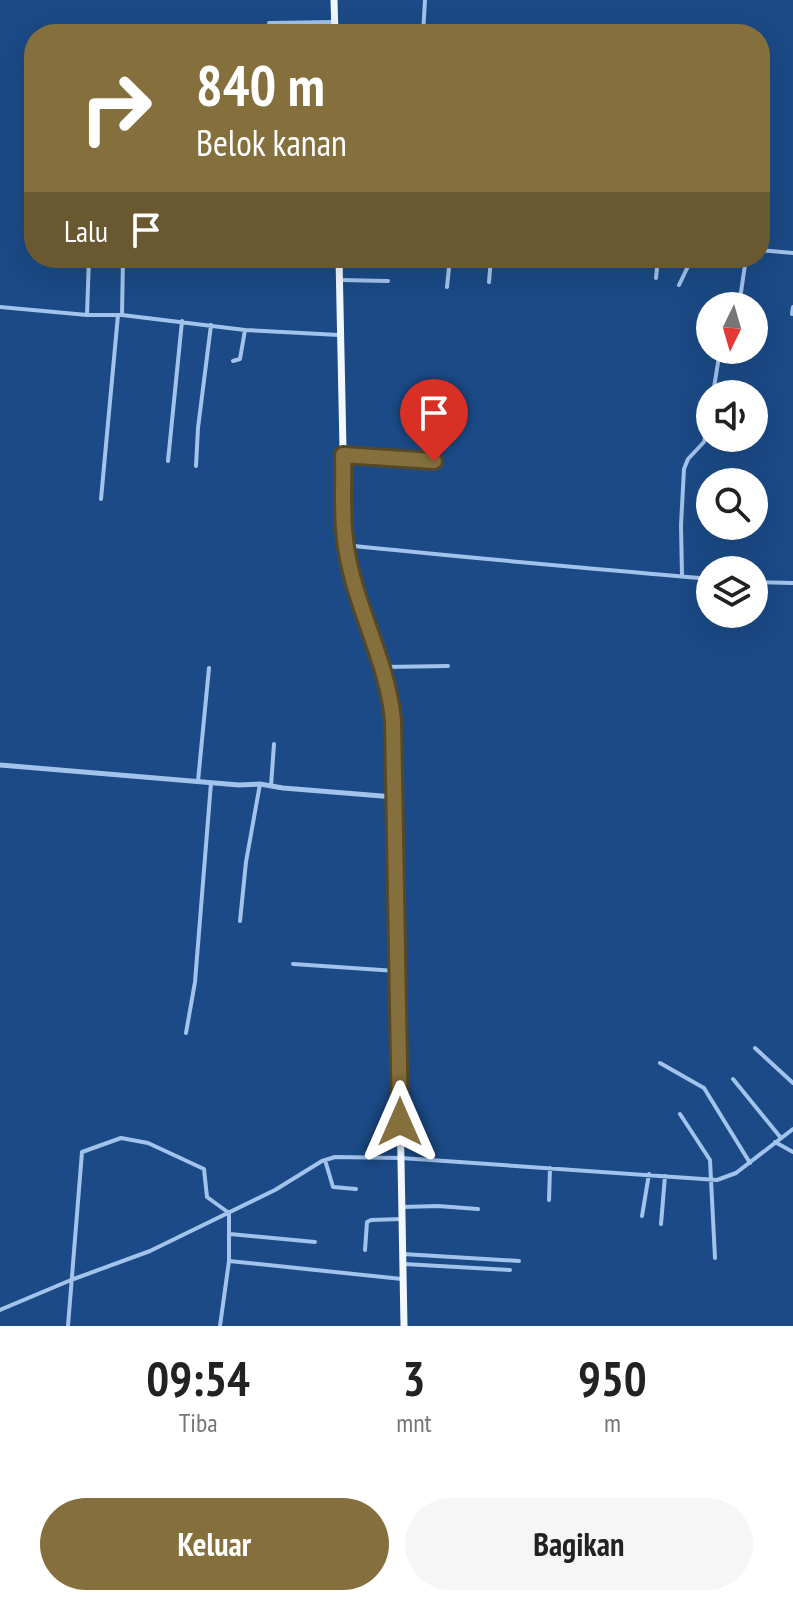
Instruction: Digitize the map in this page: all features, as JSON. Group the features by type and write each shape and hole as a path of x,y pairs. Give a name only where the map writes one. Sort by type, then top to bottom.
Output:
{"highway":[{"path":"334,0 334,22"},
{"path":"340,268 345,545 390,690 393,720 404,1326"}],"street":[{"path":"424,24 425,0"},
{"path":"269,23 334,22"},
{"path":"770,251 793,253"},
{"path":"87,315 89,268"},
{"path":"101,499 122,268"},
{"path":"447,287 449,268"},
{"path":"489,282 490,268"},
{"path":"656,278 657,268"},
{"path":"679,285 687,268"},
{"path":"741,292 745,268"},
{"path":"341,280 388,281"},
{"path":"0,307 120,315 245,330 342,335"},
{"path":"792,314 793,307"},
{"path":"168,461 182,321"},
{"path":"196,466 211,324"},
{"path":"233,361 240,359 245,330"},
{"path":"682,577 684,469 696,450"},
{"path":"343,455 434,461"},
{"path":"345,545 696,578"},
{"path":"768,582 793,583"},
{"path":"383,667 448,666"},
{"path":"198,781 209,668"},
{"path":"271,786 274,744"},
{"path":"0,765 394,797"},
{"path":"186,1033 195,982 212,781"},
{"path":"240,921 246,862 260,784"},
{"path":"293,964 396,971"},
{"path":"755,1048 793,1083"},
{"path":"660,1063 704,1088 750,1163"},
{"path":"733,1079 781,1138"},
{"path":"680,1114 709,1158 715,1258"},
{"path":"0,1310 150,1251 229,1213 324,1161 343,1156 710,1180 729,1177 793,1129"},
{"path":"68,1326 82,1152 121,1138 148,1143 204,1169 207,1197 229,1213"},
{"path":"775,1142 793,1152"},
{"path":"324,1161 333,1187 356,1189"},
{"path":"549,1200 550,1168"},
{"path":"642,1216 649,1174"},
{"path":"661,1224 665,1176"},
{"path":"402,1207 478,1209"},
{"path":"220,1326 229,1261 229,1213"},
{"path":"365,1250 367,1222 402,1219"},
{"path":"230,1234 315,1242"},
{"path":"403,1254 519,1261"},
{"path":"229,1261 403,1280"},
{"path":"403,1264 510,1270"}],"route":[{"path":"400,1122 393,720 388,682 345,545 343,455 434,461"}]}
